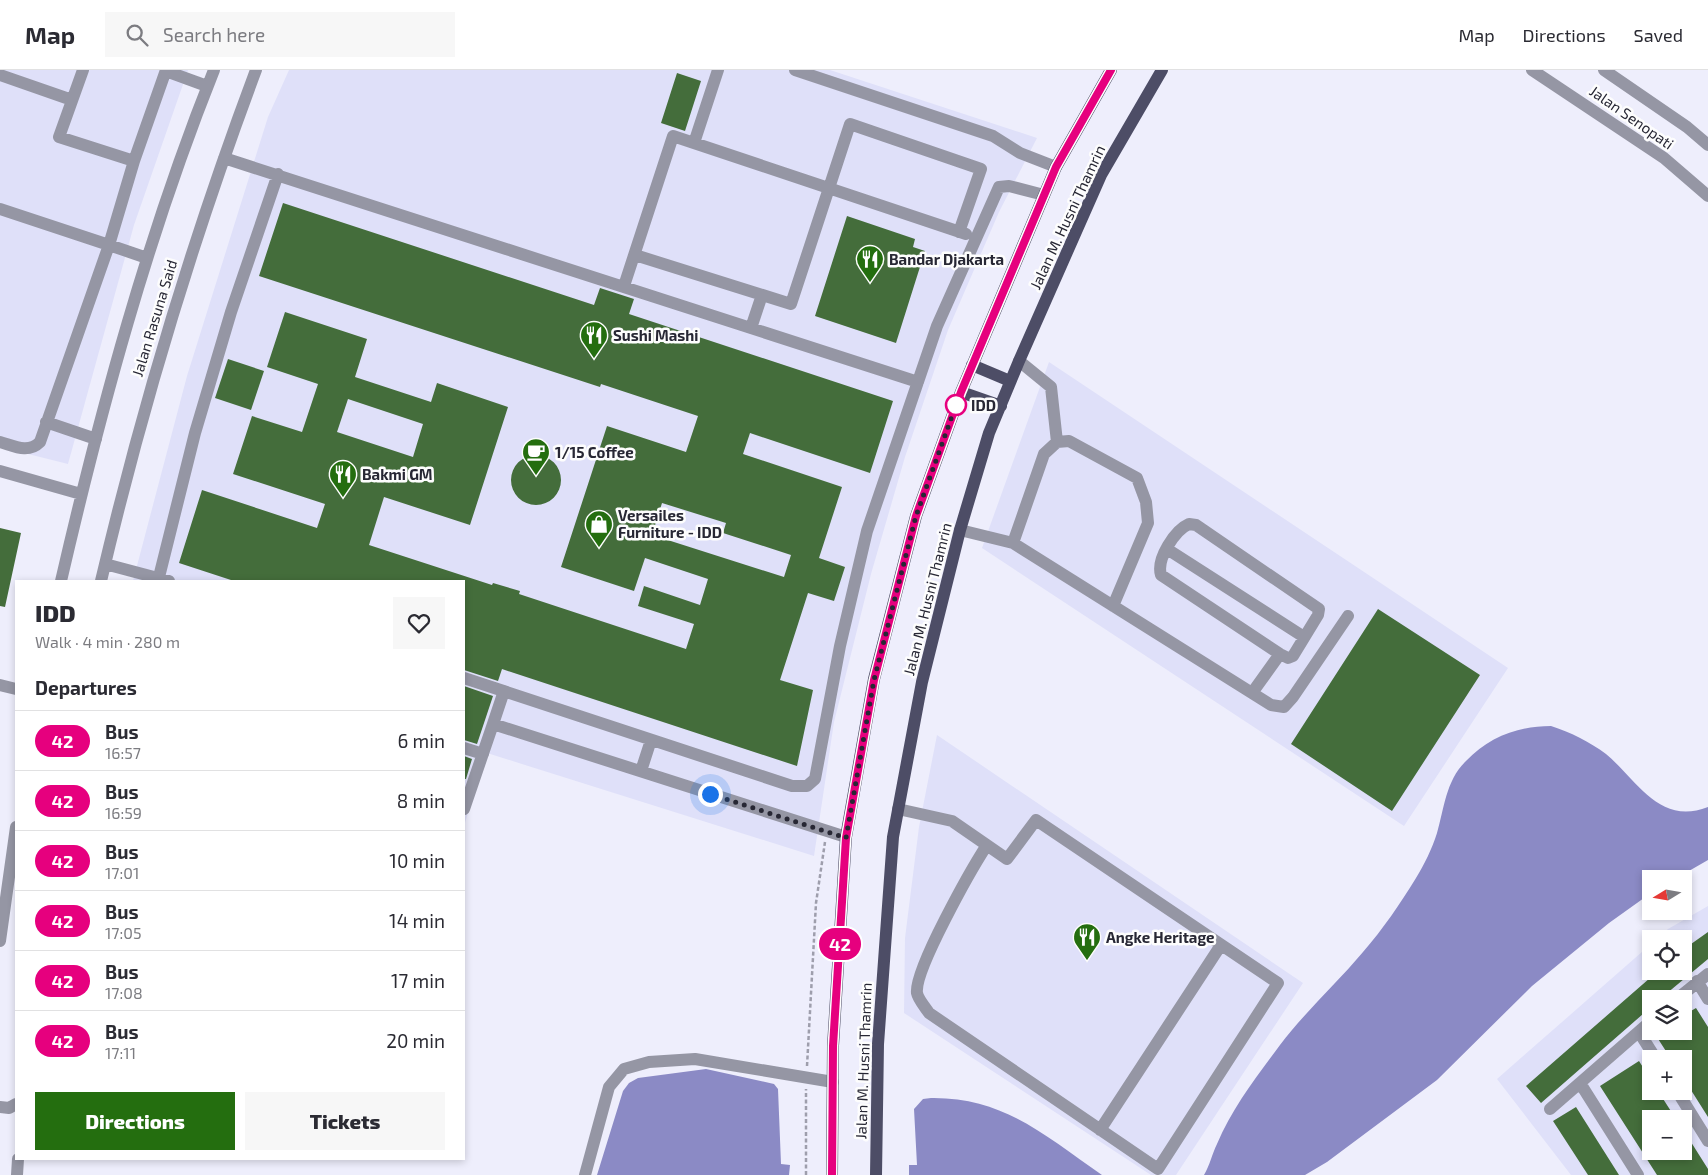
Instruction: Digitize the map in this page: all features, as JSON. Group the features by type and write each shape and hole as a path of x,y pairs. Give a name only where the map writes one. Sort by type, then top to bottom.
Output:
{"main road":[{"name":"Jalan M. Husni Thamrin","path":"832,1175 833,1082 846,838 874,680 913,525 961,392 1056,167 1111,70"},
{"name":"Jalan M. Husni Thamrin","path":"876,1175 878,1044 893,837 922,682 960,530 989,433 1010,381 1101,175 1162,70"},
{"path":"972,365 1010,381"},
{"path":"961,392 1001,406"}],"street":[{"path":"83,70 59,137 134,161"},
{"path":"0,442 25,449 34,448 40,442 109,245 134,161 166,70 207,86"},
{"name":"Jalan Rasuna Said","path":"61,580 81,494 147,258 214,70"},
{"name":"Jalan Rasuna Said","path":"101,580 157,362 198,232 256,70"},
{"path":"694,143 718,70"},
{"path":"795,70 993,136 1020,153 1056,167"},
{"name":"Jalan Senopati","path":"1532,70 1664,158 1708,196"},
{"name":"Jalan Senopati","path":"1604,70 1687,127 1708,145"},
{"path":"0,75 72,100"},
{"path":"634,254 791,304 850,124 981,169 959,232"},
{"path":"624,286 673,136 977,238"},
{"path":"224,158 918,382"},
{"path":"105,564 162,580 195,433 231,312 278,174"},
{"path":"465,678 792,786 807,786 815,779 840,646 866,531 937,326 999,187 1009,186 1044,195"},
{"path":"0,209 147,258"},
{"path":"751,328 762,295"},
{"path":"1019,361 1051,387 1056,442"},
{"path":"46,422 96,439"},
{"path":"1013,543 1044,454 1056,442 1069,441 1136,478 1146,502 1148,522 1113,606"},
{"path":"0,471 81,494"},
{"path":"1189,524 1196,525 1319,608 1318,615 1293,656 1288,658 1280,654 1162,575 1160,562 1167,549 1182,527 1189,524"},
{"path":"960,530 1013,543 1271,705 1284,707 1293,697 1348,616"},
{"path":"1167,549 1304,636"},
{"path":"1252,693 1280,654"},
{"path":"0,685 15,690"},
{"path":"465,806 504,691"},
{"path":"493,724 846,838"},
{"path":"641,771 651,740"},
{"path":"465,748 483,754"},
{"path":"898,809 952,821 987,845 1007,859 1036,820 1278,983 1158,1169 928,1013 917,993 922,969 970,871 987,845"},
{"path":"0,942 15,834"},
{"path":"1100,1130 1221,945"},
{"path":"1687,990 1708,974"},
{"path":"1697,981 1708,999"},
{"path":"1550,1109 1642,1029"},
{"path":"1639,1032 1650,1050"},
{"path":"585,1175 609,1087 624,1069 649,1062 695,1059 833,1082"},
{"path":"1580,1083 1638,1175"},
{"path":"1683,1100 1708,1141"},
{"path":"0,1108 9,1108 15,1105"},
{"path":"17,1175 18,1160"}],"path":[{"path":"806,1175 807,1077 816,903 827,831"}],"shaded area":[{"path":"0,70 188,70 134,225 68,464 0,447"},
{"path":"289,70 830,70 1037,138 999,212 948,330 905,457 871,574 834,722 814,856 487,753 465,823 465,580 133,580 187,376 268,117"},
{"path":"1049,362 1508,668 1404,826 982,548"},
{"name":"Angke Heritage","path":"937,735 1303,983 1176,1175 1151,1175 904,1013 905,938 919,827"},
{"path":"1708,906 1708,1175 1571,1175 1497,1079 1642,952 1642,980 1692,980 1692,930 1667,930 1684,920 1692,920 1692,915"}],"water":[{"path":"1551,726 1593,745 1606,754 1650,797 1662,805 1676,810 1691,811 1708,807 1708,860 1691,870 1642,870 1642,899 1609,923 1532,986 1437,1080 1327,1162 1305,1175 1204,1175 1223,1131 1237,1105 1254,1080 1290,1033 1353,964 1391,916 1410,888 1433,845 1450,786 1459,769 1484,745 1494,739 1527,728"},
{"path":"706,1069 774,1084 778,1089 781,1164 790,1165 789,1175 597,1175 623,1091 629,1083 638,1078"},
{"path":"923,1099 957,1099 980,1104 1002,1112 1042,1133 1102,1175 909,1175 909,1165 917,1165 914,1109"}],"building":[{"path":"677,73 701,81 685,131 661,123"},
{"path":"283,203 594,305 600,288 634,299 629,314 893,401 870,473 750,433 743,454 842,487 819,558 845,567 834,601 808,593 780,680 813,690 797,766 502,669 498,681 465,670 465,580 231,580 179,563 202,490 317,528 325,504 233,474 252,416 302,432 318,384 267,367 285,312 367,339 355,377 431,402 437,383 508,407 470,525 384,497 369,545 492,585 493,583 520,591 519,594 686,649 694,624 638,606 644,586 700,605 708,579 645,558 634,591 561,567 607,426 686,452 698,416 601,384 600,387 259,276","holes":["348,399 423,424 413,457 337,432","662,503 726,523 723,533 791,555 784,577 652,535"]},
{"name":"Bandar Djakarta","path":"847,216 915,239 913,247 925,251 896,343 815,316"},
{"path":"228,359 264,371 251,410 215,398"},
{"name":"1/15 Coffee","path":"536,455 546,457 554,462 559,470 561,480 559,490 554,498 546,503 536,505 526,503 518,498 513,490 511,480 513,470 518,462 526,457"},
{"path":"0,528 21,533 5,607 0,606"},
{"path":"1378,609 1480,675 1392,811 1291,744"},
{"path":"465,686 493,696 477,744 465,740"},
{"path":"465,756 472,759 465,779"},
{"path":"1708,932 1708,959 1692,972 1692,943"},
{"path":"1648,980 1683,980 1671,990 1642,990 1642,1015 1541,1103 1526,1086"},
{"path":"1696,1008 1708,1027 1708,1117 1692,1092 1692,1050 1665,1050 1659,1040 1692,1040 1692,1010"},
{"path":"1639,1061 1642,1066 1642,1100 1664,1100 1670,1110 1642,1110 1642,1152 1600,1086"},
{"path":"1576,1107 1619,1175 1588,1175 1553,1121"},
{"path":"1692,1144 1708,1169 1708,1175 1657,1175 1647,1160 1692,1160"}],"bus line":[{"name":"42","path":"832,1175 833,1046 846,838 874,680 916,516 961,392 1056,167 1111,70"}],"place":[{"name":"Bandar Djakarta","path":"870,283"},
{"name":"Sushi Mashi","path":"594,359"},
{"name":"IDD","path":"956,405"},
{"name":"1/15 Coffee","path":"536,476"},
{"name":"Bakmi GM","path":"343,498"},
{"name":"Versailes Furniture - IDD","path":"599,548"},
{"name":"Angke Heritage","path":"1087,961"}],"route":[{"path":"710,794 846,838 874,680 916,516 956,405"}]}
